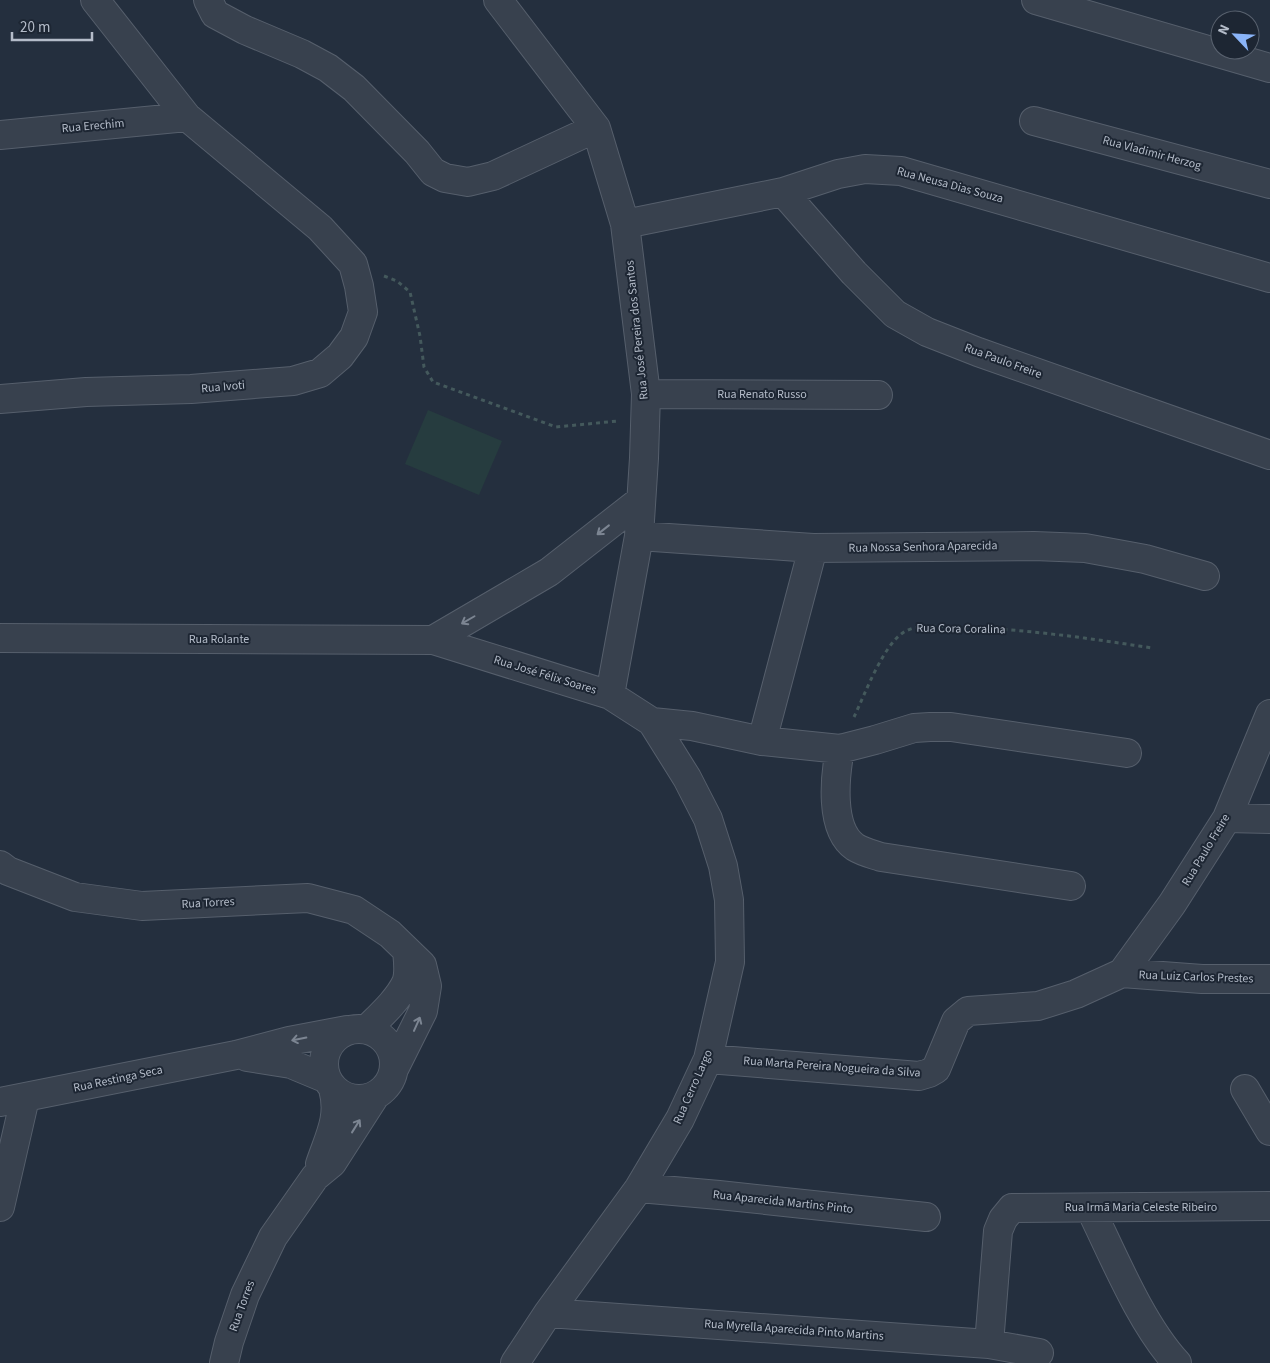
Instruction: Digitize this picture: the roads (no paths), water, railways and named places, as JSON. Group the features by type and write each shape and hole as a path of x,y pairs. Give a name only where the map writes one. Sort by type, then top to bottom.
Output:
{"street":[{"name":"Rua Ivoti","path":"0,399 86,392 200,389 293,381 320,373 340,356 354,337 362,312 359,286 353,264 320,228 186,117 95,0"},
{"path":"208,0 215,14 245,30 302,54 328,68 354,88 410,145 433,172 445,178 468,182 493,176 596,128"},
{"name":"Rua José Pereira dos Santos","path":"498,0 596,128 625,224 646,406 639,536 610,695"},
{"path":"1036,0 1270,68"},
{"name":"Rua Erechim","path":"0,135 186,117"},
{"name":"Rua Vladimir Herzog","path":"1034,121 1270,184"},
{"name":"Rua Neusa Dias Souza","path":"625,224 783,192 838,174 865,169 901,170 1270,278"},
{"name":"Rua Paulo Freire","path":"783,192 854,273 895,314 927,332 978,352 1270,455"},
{"name":"Rua Renato Russo","path":"646,406 878,394"},
{"path":"433,640 549,572 641,500"},
{"name":"Rua Nossa Senhora Aparecida","path":"639,536 813,548 1024,546 1085,548 1145,559 1205,576"},
{"path":"762,741 813,548"},
{"name":"Rua Rolante","path":"2,638 433,640"},
{"name":"Rua José Félix Soares","path":"433,640 610,695 652,722"},
{"name":"Rua Paulo Freire","path":"1122,974 1167,911 1227,818 1270,714"},
{"path":"652,722 692,726 762,741 840,749 914,728 930,726 951,727 1127,753"},
{"name":"Rua Cerro Largo","path":"515,1363 548,1313 639,1188 680,1119 708,1058 730,962 729,900 725,875 708,819 688,778 652,722"},
{"path":"840,749 835,788 839,824 846,838 855,846 880,857 1071,886"},
{"path":"1227,818 1270,818"},
{"name":"Rua Torres","path":"0,865 8,871 75,897 142,906 308,898 354,910 390,934 422,965 426,986 423,1011 395,1068"},
{"path":"357,1030 381,1036 389,1044 394,1056 395,1068 385,1089 365,1100 342,1096 330,1084 324,1068 324,1057 329,1046 337,1036 357,1030 395,999 406,983 409,969 407,951"},
{"name":"Rua Marta Pereira Nogueira da Silva","path":"708,1058 919,1076 936,1069 956,1021 968,1011 1038,1006 1076,994 1122,974"},
{"name":"Rua Luiz Carlos Prestes","path":"1122,974 1202,979 1270,979"},
{"name":"Rua Restinga Seca","path":"12,1100 236,1055 289,1041 357,1030"},
{"name":"Rua Restinga Seca","path":"236,1055 291,1064 330,1084"},
{"name":"Rua Torres","path":"315,1177 336,1117 337,1103 330,1084"},
{"path":"1245,1089 1270,1132"},
{"name":"Rua Torres","path":"224,1363 236,1320 257,1268 273,1237 315,1177 332,1163 375,1096"},
{"path":"0,1207 12,1100"},
{"name":"Rua Aparecida Martins Pinto","path":"639,1188 926,1217"},
{"name":"Rua Irmã Maria Celeste Ribeiro","path":"989,1344 998,1231 1002,1219 1012,1208 1270,1206"},
{"path":"1090,1208 1142,1312 1162,1344 1178,1363"},
{"name":"Rua Myrella Aparecida Pinto Martins","path":"548,1313 989,1344 1039,1353"}]}
